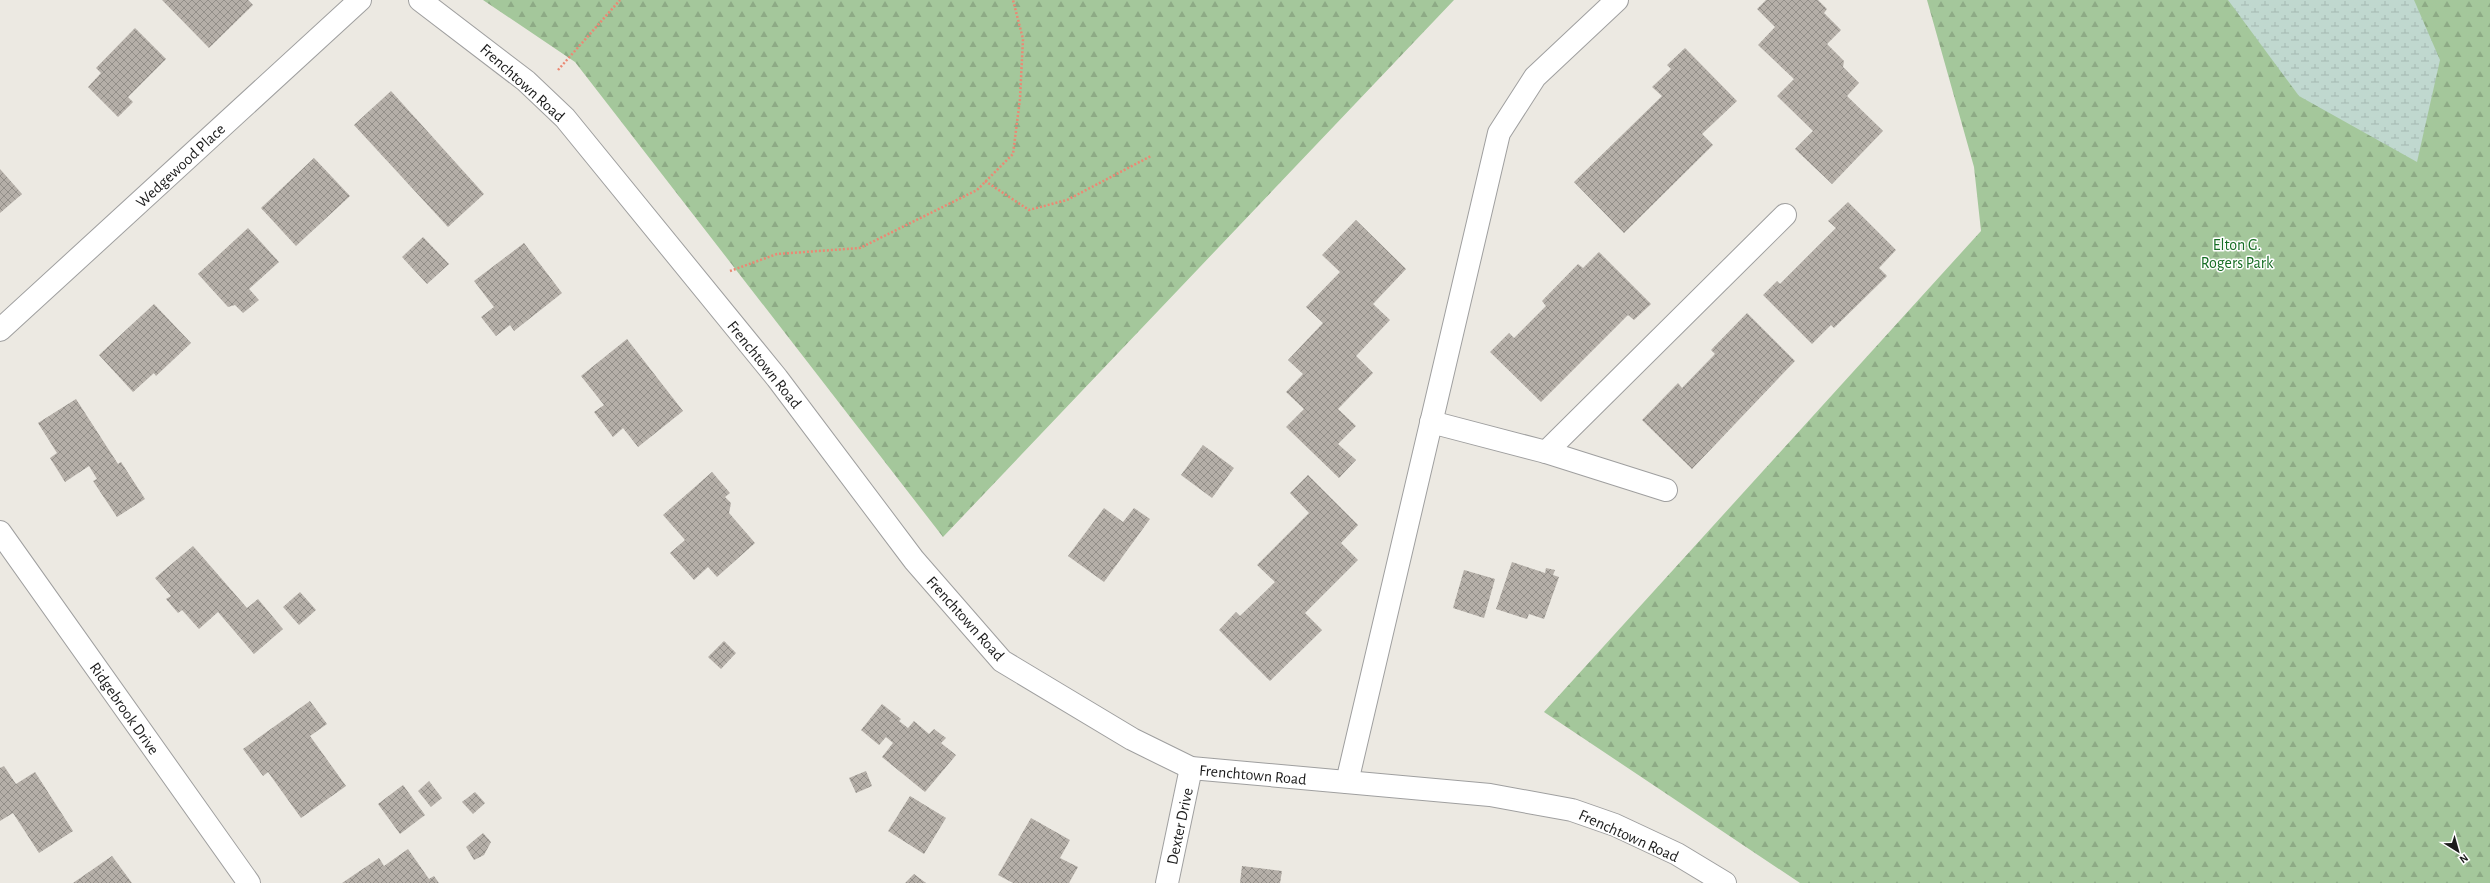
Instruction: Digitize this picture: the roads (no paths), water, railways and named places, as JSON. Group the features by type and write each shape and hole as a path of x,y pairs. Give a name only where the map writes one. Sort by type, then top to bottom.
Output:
{"street":[{"name":"Wedgewood Place","path":"0,330 360,0"},
{"name":"Frenchtown Road","path":"420,0 473,38 538,92 565,118 777,378 914,560 1002,661 1132,739 1191,768 1490,795 1572,810 1615,825 1670,851 1725,883"},
{"path":"1347,782 1500,133 1534,77 1617,0"},
{"path":"1546,452 1785,215"},
{"path":"1431,422 1546,452 1666,490"},
{"name":"Ridgebrook Drive","path":"0,532 249,883"},
{"name":"Dexter Drive","path":"1167,883 1191,768"}],"park label":[{"name":"Elton G. Rogers Park","path":"2237,253"}]}
